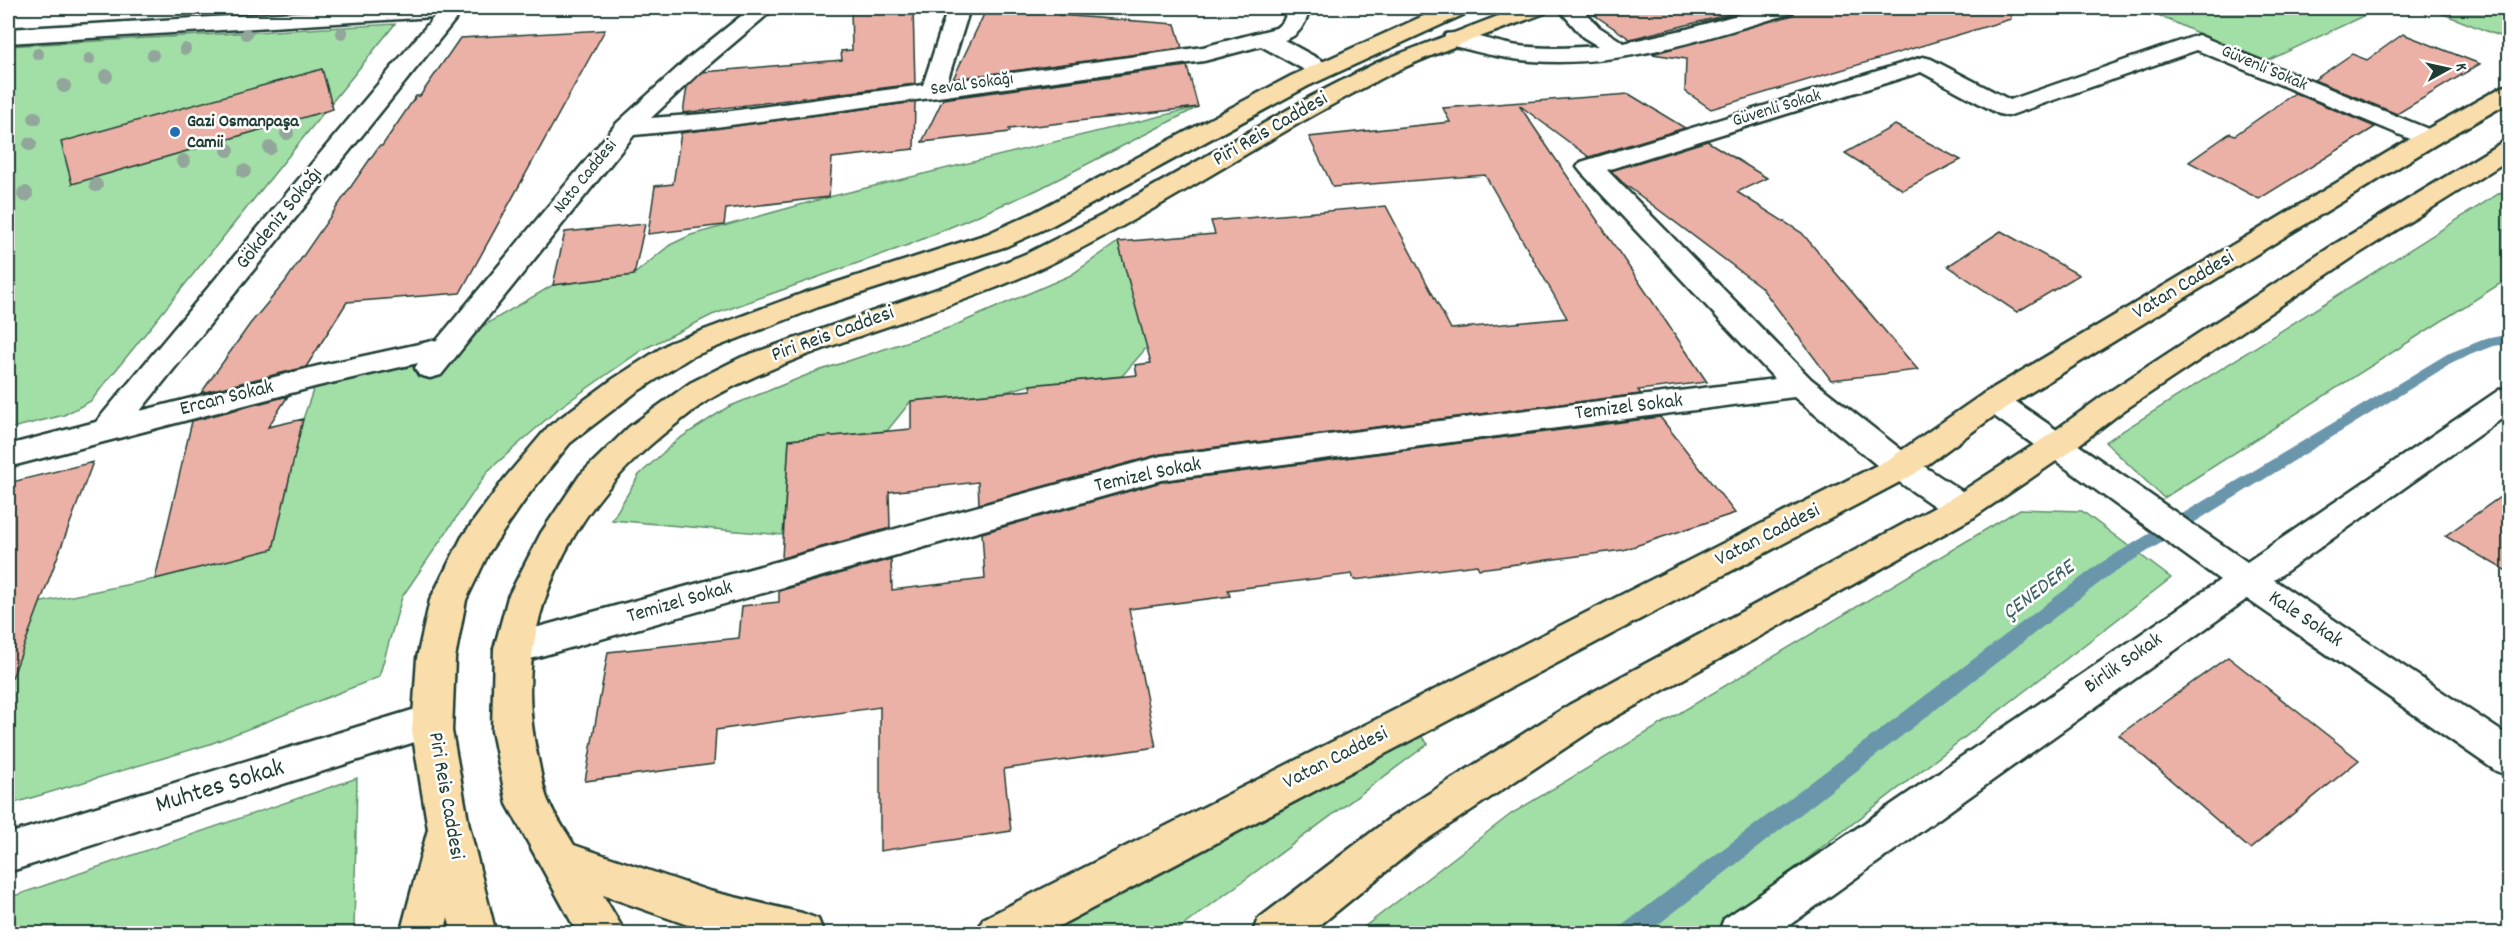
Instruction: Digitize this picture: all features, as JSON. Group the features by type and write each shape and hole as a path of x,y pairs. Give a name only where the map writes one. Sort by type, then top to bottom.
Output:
{"main road":[{"name":"Piri Reis Caddesi","path":"474,933 448,826 432,720 436,658 448,600 474,546 517,486 559,435 624,386 680,350 811,300 997,240 1041,220 1320,69 1395,34 1459,8"},
{"name":"Piri Reis Caddesi","path":"604,933 528,804 512,730 513,649 526,597 553,542 592,483 640,435 701,390 753,364 967,288 1040,258 1111,222 1367,77 1454,39 1537,8"},
{"name":"Vatan Caddesi","path":"999,933 1901,467 1994,401 2429,138 2510,92"},
{"path":"1274,933 1405,831 1583,716 1962,508 2057,445 2112,404 2345,249 2510,148"},
{"path":"422,933 448,826"},
{"path":"559,859 676,901 774,930 802,933"}],"street":[{"path":"191,24 207,8"},
{"path":"8,36 458,8"},
{"name":"Gökdeniz Sokağı","path":"108,429 458,8"},
{"name":"Nato Caddesi","path":"438,357 626,128 693,66 764,8"},
{"path":"933,90 959,8"},
{"name":"Seval Sokağı","path":"626,128 716,120 1204,54 1267,40 1284,33 1293,25 1300,8"},
{"path":"1569,8 1591,32 1622,51"},
{"path":"1454,39 1503,51 1542,56 1589,55 1622,51 1784,8"},
{"path":"1267,40 1320,69"},
{"name":"Güvenli Sokak","path":"1962,508 1901,467 1800,386 1590,167 1923,64 2008,109 2198,42 2429,138"},
{"name":"Ercan Sokak","path":"8,456 318,376 438,357"},
{"name":"Temizel Sokak","path":"513,649 1161,468 1800,386"},
{"name":"Birlik Sokak","path":"1740,933 2245,579 2510,397"},
{"name":"Kale Sokak","path":"1994,401 2103,476 2245,579 2510,759"},
{"name":"Muhtes Sokak","path":"8,853 432,720"}],"green space":[{"path":"2143,8 2380,8 2263,63"},
{"path":"2428,8 2509,8 2509,40"},
{"path":"395,24 91,401 64,415 8,429 8,46"},
{"path":"1198,107 1037,190 911,244 712,315 642,350 559,408 488,471 402,597 379,677 210,744 8,805 8,609 155,579 273,549 303,419 318,376 447,347 553,285 633,275 670,245 691,235 829,197"},
{"path":"2509,187 2509,278 2164,498 2105,442"},
{"path":"1118,242 1147,347 1122,376 1030,385 1005,392 911,401 887,431 789,440 783,535 612,520 639,475 677,440 728,407 812,373 951,327 1071,275"},
{"path":"2020,509 2082,511 2171,578 1711,933 1355,934 1511,814"},
{"path":"1418,733 1428,744 1173,933 1039,934"},
{"path":"357,778 354,933 8,933 8,898"}],"building":[{"path":"851,8 913,8 915,84 683,113 687,87 703,72 842,60 841,51 852,50"},
{"path":"987,8 1063,8 1059,15 1175,24 1182,48 953,79"},
{"path":"1584,8 1755,8 1630,39"},
{"path":"1797,8 2009,8 2011,19 1711,109 1685,91 1686,59 1652,54 1793,15"},
{"path":"605,30 460,293 347,302 306,367 201,393 250,324 285,282 379,146 382,146 416,96 420,96 460,38"},
{"path":"2403,34 2480,64 2397,114 2314,80 2352,54 2367,60"},
{"path":"1187,66 1198,107 1009,129 1010,132 922,142 943,99"},
{"name":"Gazi Osmanpaşa Camii","path":"322,69 333,109 72,184 61,142"},
{"path":"2295,93 2375,127 2259,199 2189,162 2230,133 2235,135"},
{"path":"1629,94 1685,128 1589,157 1519,105 1707,382 1638,390 1641,394 1161,454 979,504 978,482 889,492 890,528 782,558 789,440 911,429 911,401 1031,390 1030,385 1137,375 1135,365 1151,363 1118,242 1215,234 1211,221 1386,206 1451,329 1567,318 1485,175 1333,187 1309,137 1450,122 1443,108"},
{"path":"915,102 914,149 832,158 829,197 726,209 724,225 648,234 655,186 673,184 681,133"},
{"path":"1895,125 1961,160 1903,190 1845,153"},
{"path":"1707,141 1767,178 1737,192 1802,233 1918,370 1831,380 1761,287 1622,182 1611,171"},
{"path":"645,224 634,275 553,285 565,232"},
{"path":"2001,231 2079,275 2017,312 1948,266"},
{"path":"288,396 268,427 303,419 273,549 155,579 192,421"},
{"path":"1660,417 1735,513 1623,550 1479,569 1477,565 1354,580 1352,574 1228,590 1230,596 1129,609 1156,747 1004,769 1011,831 880,851 880,707 716,730 714,764 585,781 608,652 739,638 742,606 779,602 779,591 891,559 892,590 985,579 982,533 1161,482"},
{"path":"93,462 12,678 8,677 8,483"},
{"path":"2510,490 2510,573 2445,536"},
{"path":"2228,657 2359,760 2250,849 2119,735"}],"waterway":[{"name":"ÇENEDERE","path":"1628,934 2105,569 2452,357 2490,342 2510,339"}],"place":[{"name":"Gazi Osmanpaşa Camii","path":"175,132"}]}
